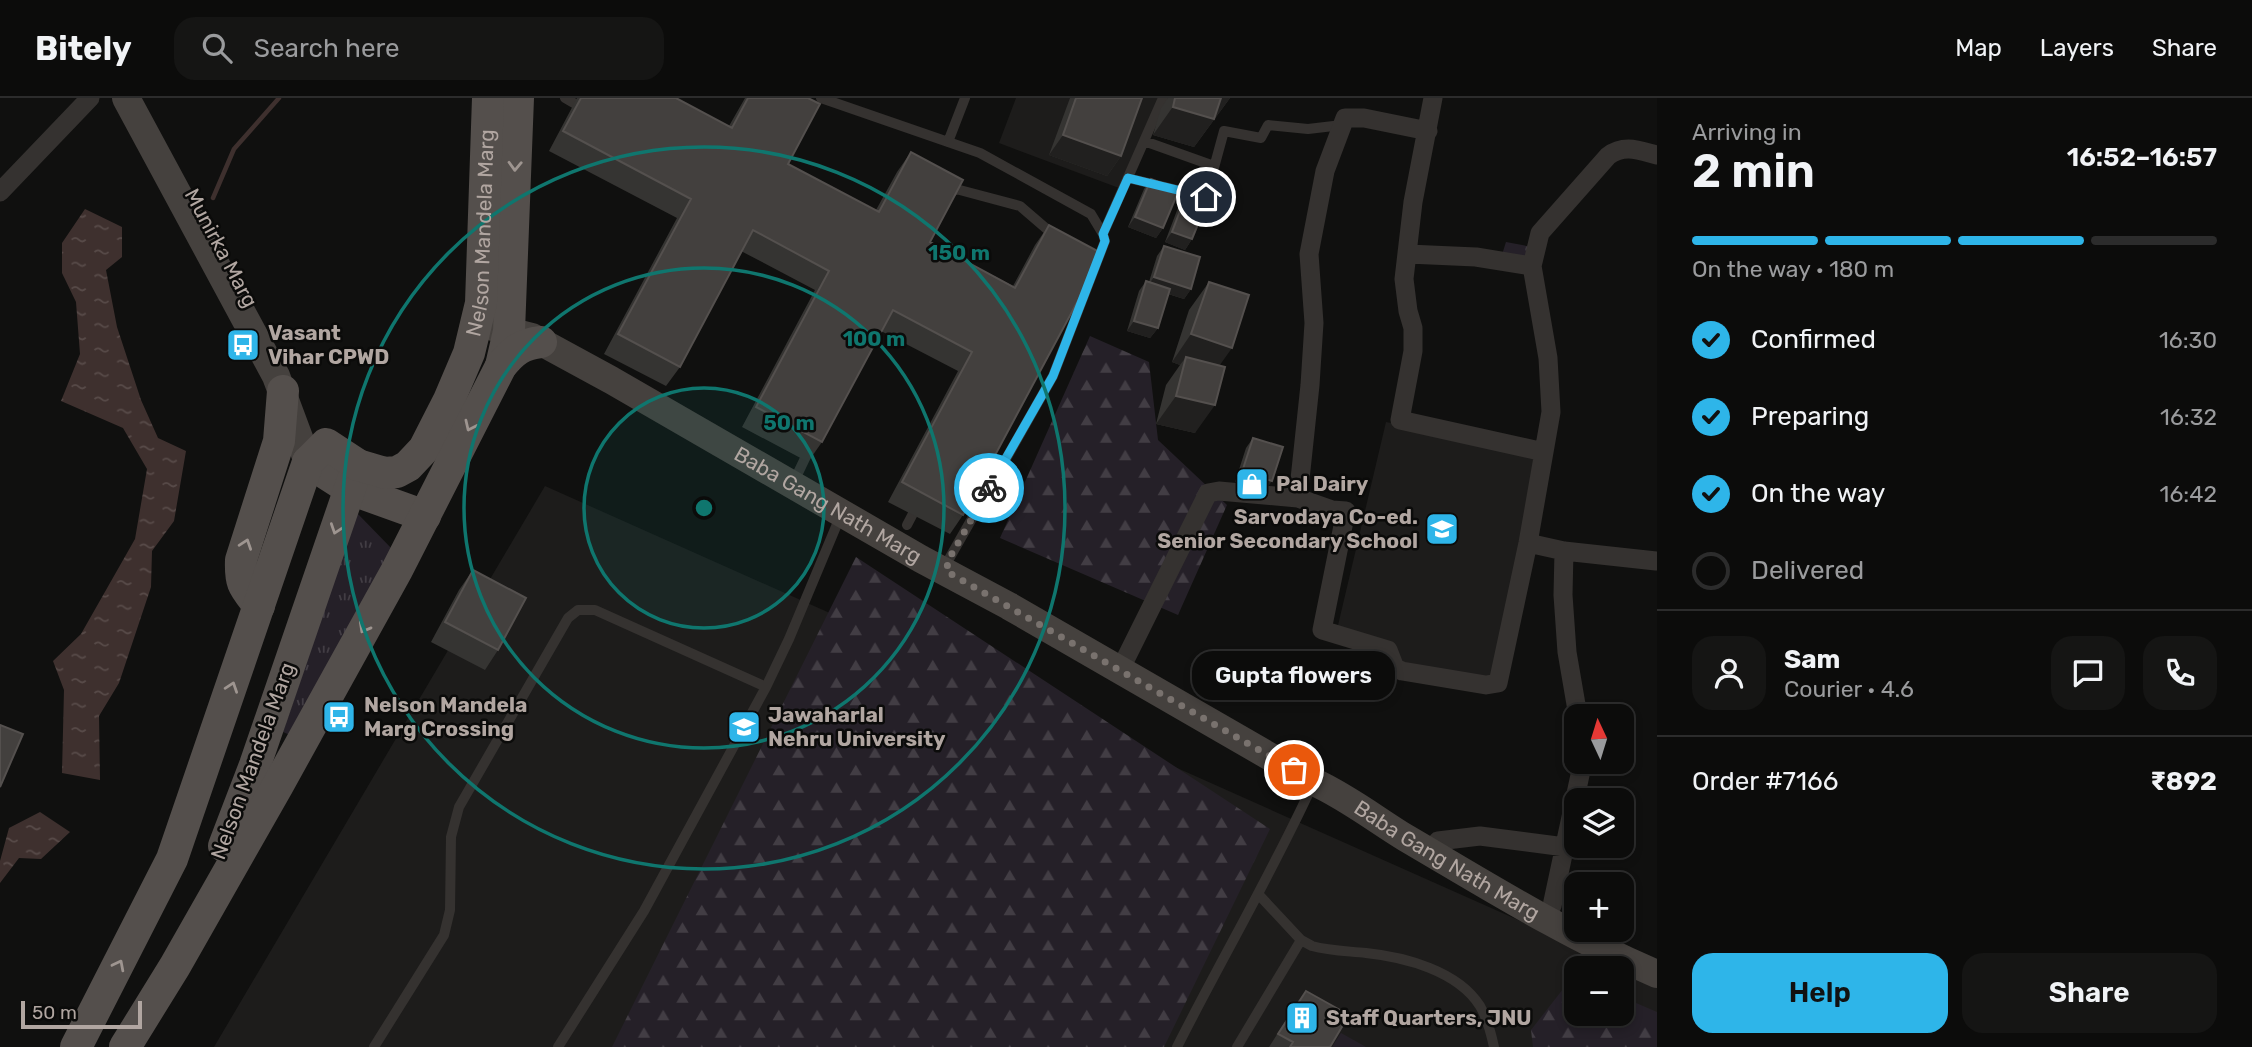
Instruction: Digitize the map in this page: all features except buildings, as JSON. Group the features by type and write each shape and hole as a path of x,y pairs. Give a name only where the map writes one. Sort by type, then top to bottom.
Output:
{"main road":[{"name":"Nelson Mandela Marg","path":"488,98 494,318 501,366"},
{"name":"Nelson Mandela Marg","path":"76,1047 172,859 259,606 318,448 354,477 397,472 416,458 424,449 449,400 469,353 494,318 518,98"},
{"path":"125,1047 278,785 425,516 501,366 512,352 521,346 541,342"},
{"path":"259,606 240,579 240,560 279,441 284,398"},
{"path":"354,477 425,516"},
{"name":"Nelson Mandela Marg","path":"125,1047 187,932 240,809 354,477"}],"street":[{"path":"0,192 90,98"},
{"name":"Munirka Marg","path":"126,98 284,398 318,448"},
{"name":"Munirka Marg","path":"139,98 223,251 318,448"},
{"path":"1433,98 1413,202 1404,279 1413,328 1413,351 1400,420 1544,452"},
{"path":"1298,498 1314,323 1309,254 1325,171 1346,118 1364,118 1428,131"},
{"path":"1122,665 1208,493 1219,491 1298,498 1332,510 1346,511 1322,630 1388,650 1395,668 1402,671 1486,685 1498,683 1528,543 1551,412 1549,371 1532,266 1540,233 1608,156 1621,148 1657,155"},
{"path":"1408,254 1476,257 1532,266"},
{"name":"Baba Gang Nath Marg","path":"494,318 541,342 921,559 948,565"},
{"name":"Baba Gang Nath Marg","path":"494,318 538,327 595,358 798,473 926,549 948,565 1122,665 1303,759 1317,777 1386,826 1546,921 1657,974"},
{"path":"1528,543 1564,551 1656,561"},
{"path":"1564,551 1563,595 1567,652 1576,704"},
{"name":"Baba Gang Nath Marg","path":"1317,777 1438,841 1564,913"},
{"path":"1438,841 1480,836 1564,847"},
{"path":"1552,906 1564,852"},
{"path":"1623,942 1657,957"}],"lane":[{"path":"565,98 589,112"},
{"path":"821,98 980,153 1091,214 1105,241 1053,376 948,565"},
{"path":"948,142 965,98"},
{"path":"1103,234 1163,98"},
{"path":"1128,178 1206,197 1224,131 1261,138 1268,125 1308,129 1343,125"},
{"path":"1144,141 1214,166"},
{"path":"936,205 956,189 1020,206 1056,235 1056,247"},
{"path":"1042,370 1053,376"},
{"path":"798,473 816,435"},
{"path":"906,526 925,490"},
{"path":"558,1047 644,911 766,687 842,513"},
{"path":"374,1047 444,935 450,910 452,837 459,807 568,618 578,610 595,610 766,687"},
{"path":"1177,1047 1223,957 1259,895 1317,777"},
{"path":"1259,895 1301,940 1312,946 1324,950 1369,953 1399,959 1443,974 1459,984 1479,1004 1494,1047"},
{"path":"1237,1047 1301,940"}],"shaded area":[{"path":"1016,98 1159,98 1127,191 999,143"},
{"name":"Sarvodaya Co-ed. Senior Secondary School","path":"1386,422 1539,452 1491,682 1394,669 1397,656 1335,638"},
{"name":"Jawaharlal Nehru University","path":"545,486 1599,956 1564,956 1564,1026 1634,1026 1634,972 1657,982 1657,1047 214,1047"}],"green space":[{"path":"1506,242 1537,248 1532,266 1500,261"},
{"path":"1090,336 1149,362 1158,440 1227,505 1178,615 1000,538"},
{"path":"357,513 392,549 290,735 283,732"},
{"path":"856,557 1270,829 1164,1047 612,1047"},
{"path":"1564,988 1564,1026 1634,1026 1634,1002 1657,1012 1657,1047 1533,1047 1531,1030"},
{"path":"1341,1033 1366,1047 1332,1047"}],"water":[{"path":"85,209 122,227 122,257 106,270 117,327 141,400 158,438 186,451 174,521 152,551 151,587 119,683 99,716 100,780 62,773 64,690 53,661 81,634 135,539 147,469 123,428 61,401 80,354 76,302 62,273 62,243"},
{"path":"40,812 70,832 41,859 19,858 0,883 0,861 9,828"}],"waterway":[{"path":"213,198 234,149 279,98"}],"way so far":[{"path":"989,488 949,559 946,571 1294,770"}],"place":[{"name":"Vasant Vihar CPWD","path":"243,345"},
{"name":"Pal Dairy","path":"1252,484"},
{"name":"Sarvodaya Co-ed. Senior Secondary School","path":"1442,529"},
{"name":"Nelson Mandela Marg Crossing","path":"339,717"},
{"name":"Jawaharlal Nehru University","path":"744,727"},
{"name":"Gupta flowers","path":"1294,770"},
{"name":"Staff Quarters, JNU","path":"1302,1018"}],"route":[{"path":"989,488 1053,376 1105,241 1103,234 1128,178 1206,197"}]}
